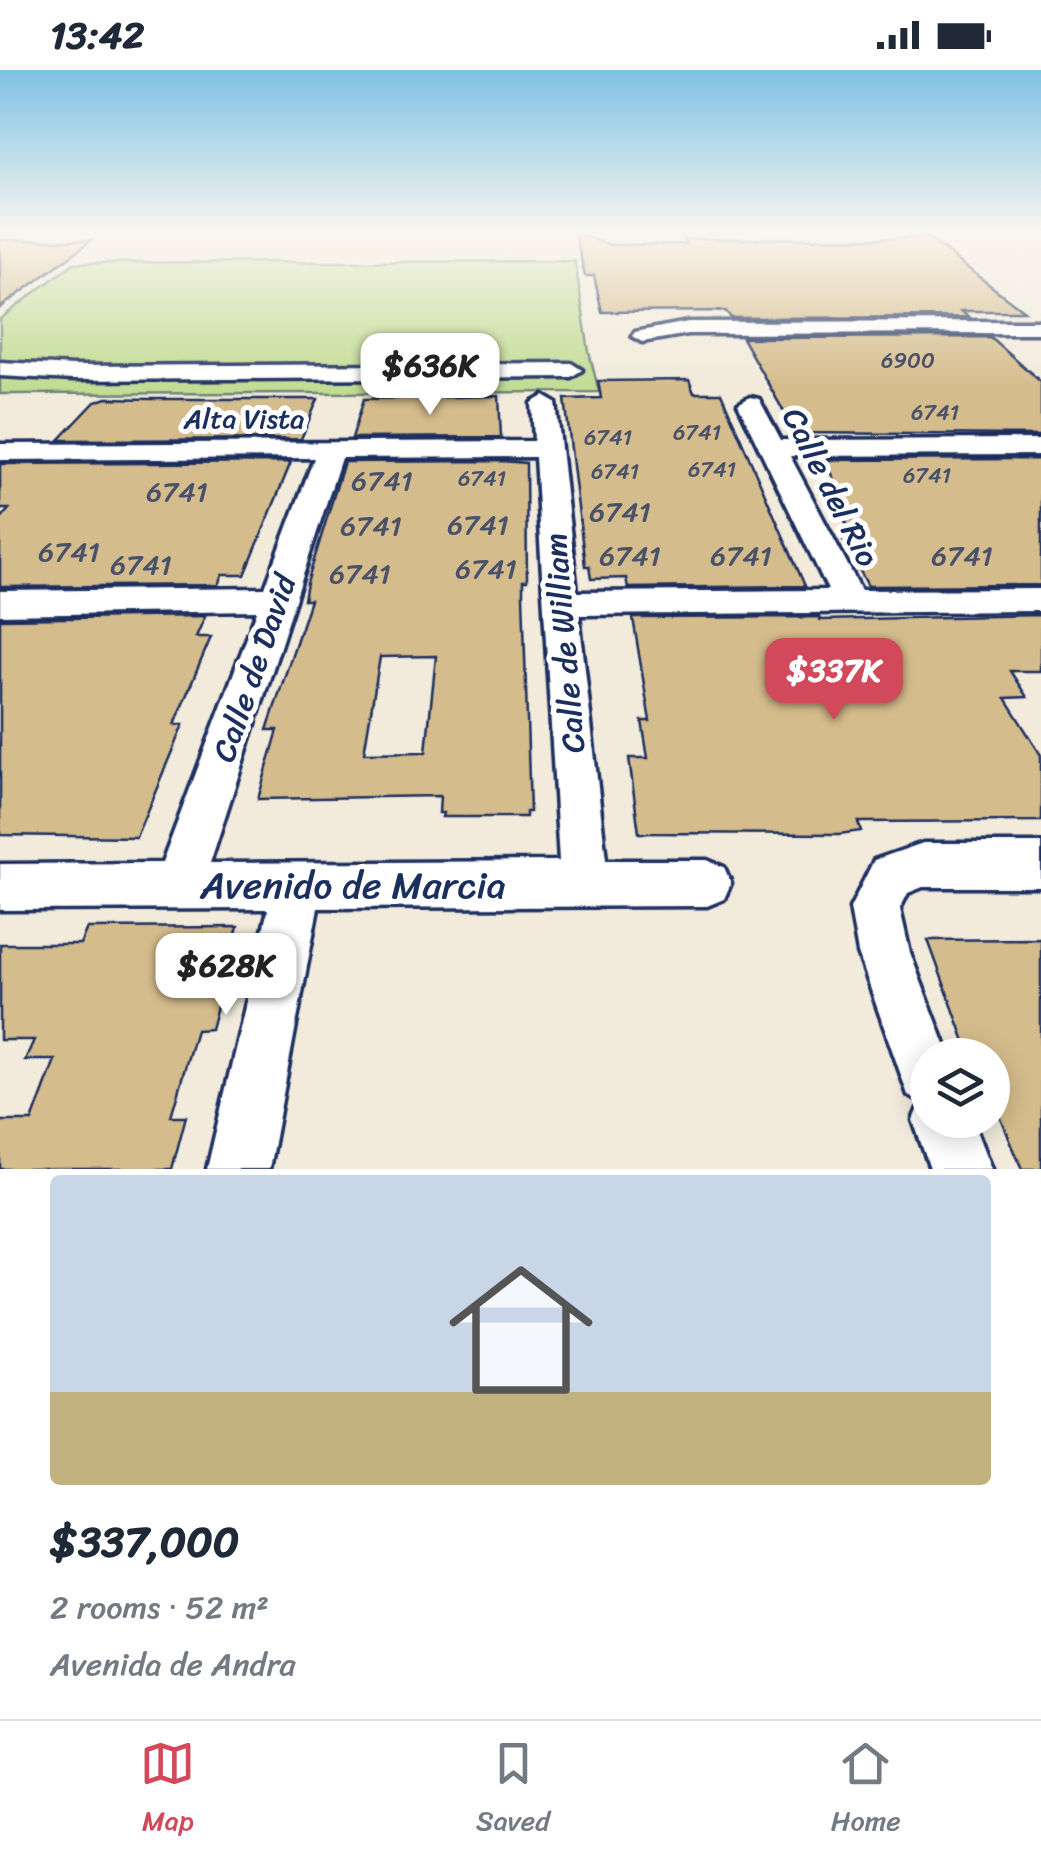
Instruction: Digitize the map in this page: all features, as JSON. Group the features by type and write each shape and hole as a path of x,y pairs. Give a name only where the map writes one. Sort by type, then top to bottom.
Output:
{"street":[{"path":"642,336 688,328 1041,327"},
{"path":"0,369 570,370"},
{"name":"Calle de William","path":"544,402 584,884"},
{"name":"Calle del Rio","path":"750,404 850,602"},
{"path":"772,448 1041,447"},
{"name":"Alta Vista","path":"0,452 548,449"},
{"name":"Calle de David","path":"178,886 330,450"},
{"path":"0,603 278,599"},
{"path":"561,604 1041,600"},
{"path":"915,1038 884,952 875,908 891,876 923,865 1041,864"},
{"name":"Avenido de Marcia","path":"0,887 707,883"},
{"path":"238,1169 298,885"},
{"path":"949,1138 960,1169"}],"green space":[{"path":"46,284 579,284 599,392 0,394 0,319"}],"building":[{"path":"0,284 32,284 0,308"},
{"path":"596,284 989,284 1024,311 961,311 969,317 731,318 726,311 602,312"},
{"path":"990,337 1041,382 1041,435 796,433 742,338"},
{"path":"689,380 694,393 721,393 805,586 628,588 626,578 591,579 589,566 585,566 565,399 601,398 598,381"},
{"path":"499,396 501,437 352,438 364,399"},
{"path":"107,398 318,399 301,439 59,440 95,402"},
{"path":"1041,459 1041,585 868,586 843,539 855,538 844,519 857,519 823,460"},
{"path":"291,462 245,575 222,575 218,585 0,587 0,520 9,509 0,509 0,464"},
{"path":"344,462 526,463 527,581 523,581 523,594 530,812 526,812 526,817 442,817 440,796 258,799 278,730 267,730 310,600 304,600 307,583","holes":["436,656 426,752 364,753 380,657"]},
{"path":"1041,615 1041,671 1010,671 1027,697 1005,698 1041,755 1041,821 858,822 861,831 839,834 639,833 629,758 648,758 642,721 650,721 633,618 820,620"},
{"path":"205,616 196,637 211,637 174,725 183,725 136,837 0,835 0,619"},
{"path":"238,927 211,1029 196,1030 171,1116 186,1116 172,1169 0,1169 0,1121 32,1121 55,1060 25,1060 34,1040 0,1040 0,944 80,944 87,928"},
{"path":"1041,939 1041,1169 1022,1169 1009,1138 1010,1038 964,1038 928,940"}]}
